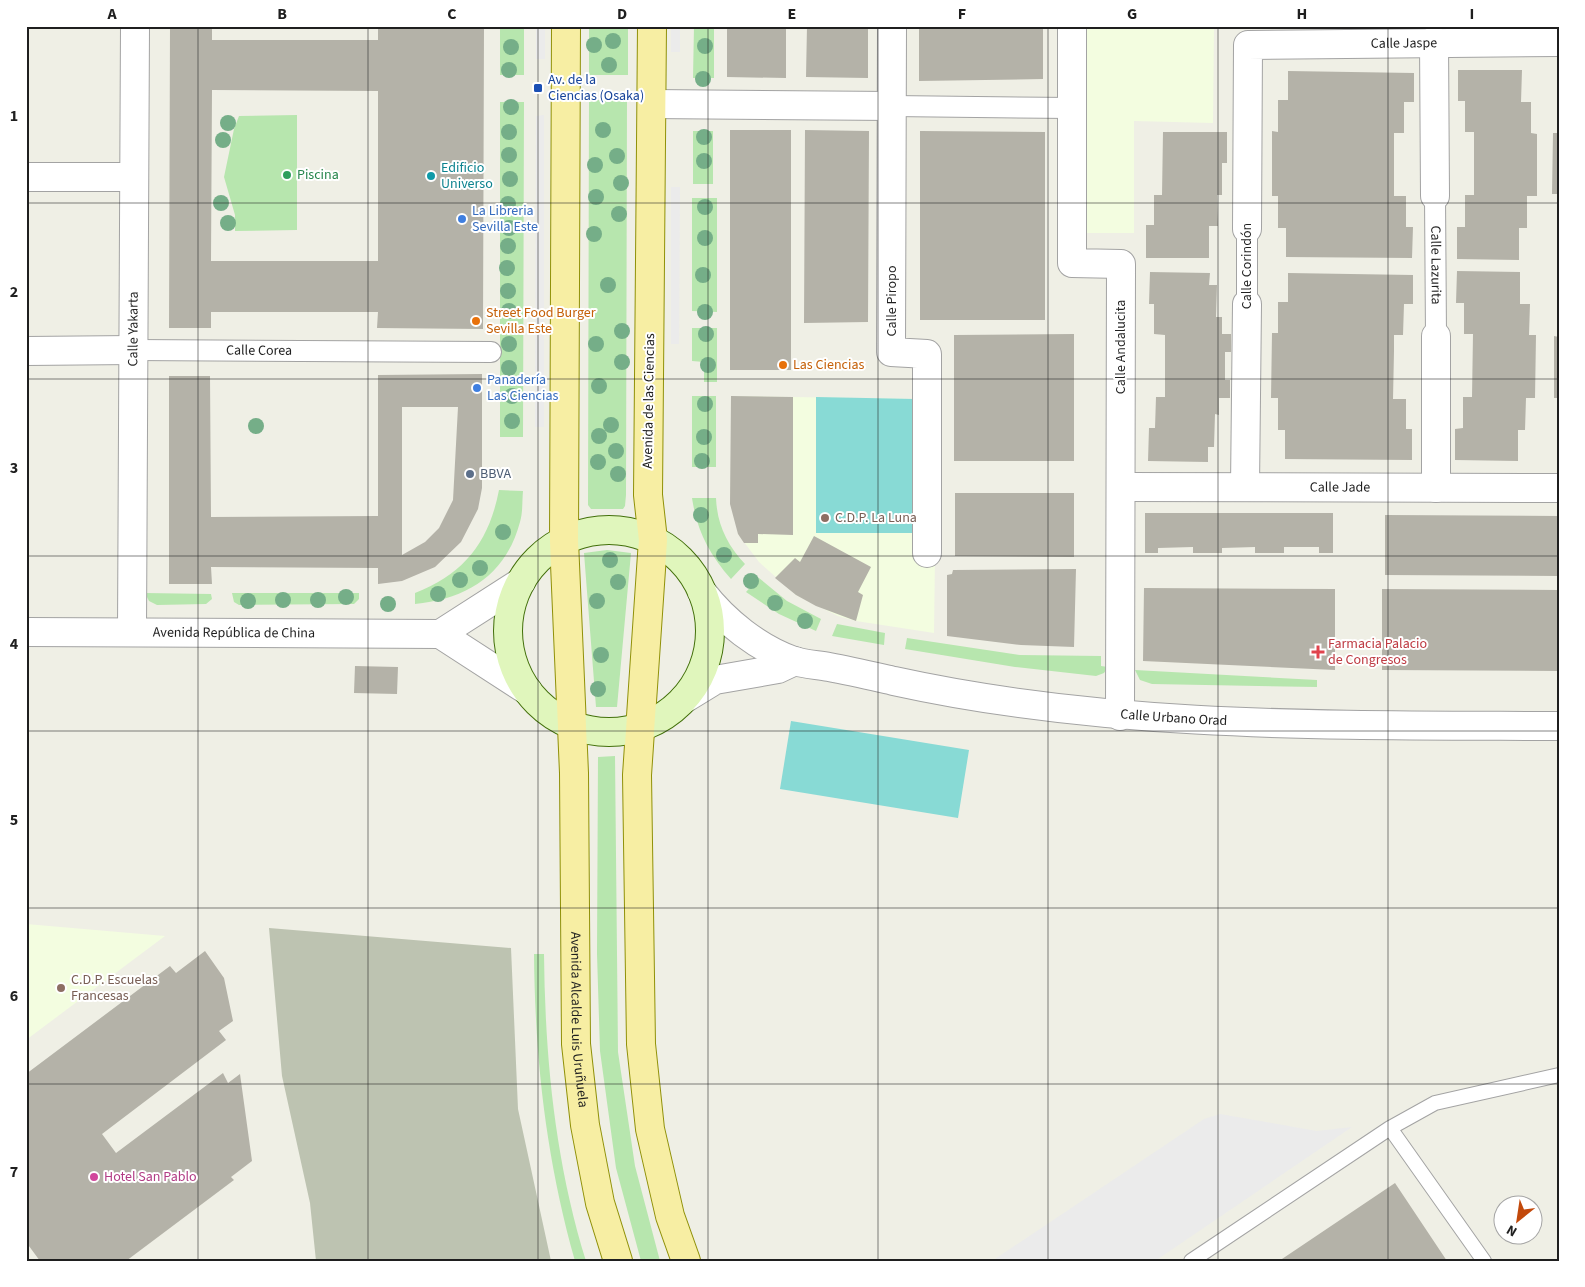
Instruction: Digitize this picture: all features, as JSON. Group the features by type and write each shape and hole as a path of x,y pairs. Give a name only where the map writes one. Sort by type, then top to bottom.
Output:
{"main road":[{"path":"566,26 564,541 571,724"},
{"name":"Avenida de las Ciencias","path":"652,26 648,495 653,540 642,727 637,775 637,921 640,1044 650,1129 670,1216 686,1261"},
{"path":"609,531 624,532 653,540 671,552 686,566 702,592 710,626 709,648 700,676 684,699 664,716 642,727 606,732 571,724 552,714 528,690 515,665 509,637 511,608 521,582 540,558 564,541 593,532 609,531"},
{"name":"Avenida Alcalde Luis Uruñuela","path":"571,724 574,773 576,1044 585,1125 600,1203 618,1261"}],"street":[{"name":"Calle Yakarta","path":"132,631 135,26"},
{"name":"Calle Piropo","path":"892,26 891,352 927,354 927,553"},
{"name":"Calle Andalucita","path":"1072,26 1072,263 1121,264 1120,716"},
{"name":"Calle Jaspe","path":"1248,45 1434,41 1559,42"},
{"name":"Calle Lazurita","path":"1434,41 1436,488"},
{"name":"Calle Corindón","path":"1245,487 1248,45"},
{"path":"652,104 1072,108"},
{"path":"26,177 134,177"},
{"name":"Calle Corea","path":"26,350 491,352"},
{"name":"Calle Jade","path":"1121,487 1559,488"},
{"path":"521,582 440,634 528,690"},
{"name":"Calle Urbano Orad","path":"702,592 721,614 739,630 760,644 795,661 939,691 1120,716 1360,726 1559,726"},
{"name":"Avenida República de China","path":"26,632 132,631 440,634"},
{"path":"684,699 715,680 778,669 795,661"}],"lane":[{"path":"1191,1261 1390,1128 1434,1103 1559,1075"},
{"path":"1390,1128 1484,1261"}],"shaded area":[{"path":"536,26 545,26 545,59 536,59"},
{"path":"671,26 680,26 680,52 671,52"},
{"path":"1082,26 1214,26 1213,123 1134,121 1134,233 1082,233"},
{"path":"544,115 544,427 535,427 536,116"},
{"path":"671,187 680,187 679,344 671,344"},
{"name":"C.D.P. La Luna","path":"731,396 916,399 935,557 934,633 856,621 838,616 796,595 759,562 738,534"},
{"path":"816,397 916,399 916,533 816,533"},
{"path":"791,721 969,750 958,818 780,789"},
{"name":"C.D.P. Escuelas Francesas","path":"26,924 165,936 26,1040"},
{"path":"269,928 511,948 518,1109 551,1261 316,1261 310,1203 282,1076"},
{"path":"1220,1114 1317,1131 1352,1127 1155,1261 992,1261 1204,1119"}],"green space":[{"path":"500,26 524,26 524,75 500,75"},
{"path":"589,26 628,26 628,75 589,75"},
{"path":"694,26 714,26 714,78 693,78"},
{"path":"589,100 627,100 626,495 623,509 591,509 588,505"},
{"path":"500,102 524,102 523,437 500,437"},
{"path":"297,115 297,230 235,231 235,215 224,177 234,129 239,116"},
{"path":"693,131 713,131 713,184 693,184"},
{"path":"692,198 717,198 717,312 692,311"},
{"path":"692,328 717,328 717,382 704,382 704,362 692,361"},
{"path":"692,396 716,396 716,467 692,467"},
{"path":"499,490 523,491 520,522 514,541 505,556 482,581 467,590 451,597 415,604 415,593 447,576 472,554 489,525"},
{"path":"692,498 716,498 718,517 724,534 745,564 731,579 705,542 697,521"},
{"path":"607,550 631,553 617,707 596,707 584,553"},
{"path":"759,578 787,601 821,619 816,631 779,614 746,592"},
{"path":"145,593 211,594 212,599 206,604 157,605 149,601"},
{"path":"232,593 359,593 359,599 354,604 239,605 234,602"},
{"path":"837,624 885,633 884,645 832,636"},
{"path":"907,638 1020,655 1101,656 1101,666 1108,667 1104,673 1096,676 1015,667 905,649"},
{"path":"1135,670 1317,680 1317,687 1152,684 1140,680"},
{"path":"615,756 618,1052 635,1166 660,1261 641,1261 616,1168 600,1051 597,954 598,757"},
{"path":"534,954 544,954 547,1032 559,1147 575,1223 586,1261 575,1261 556,1184 540,1071"}],"building":[{"name":"Edificio Universo","path":"170,26 212,26 212,40 378,40 378,26 484,26 483,329 377,328 378,312 211,312 211,328 169,328","holes":["212,90 378,91 378,261 211,261"]},
{"path":"727,26 786,26 786,78 727,77"},
{"path":"807,26 868,26 868,78 806,77"},
{"path":"919,26 1043,26 1043,79 919,81"},
{"path":"1458,70 1522,70 1521,102 1531,102 1531,133 1537,134 1537,196 1527,196 1527,228 1519,228 1519,260 1457,259 1457,227 1465,227 1465,195 1474,195 1474,132 1465,132 1465,101 1458,101"},
{"path":"1288,71 1414,73 1414,102 1404,102 1404,133 1394,133 1394,196 1406,196 1406,227 1413,227 1412,258 1286,257 1286,228 1278,228 1278,196 1272,196 1272,131 1278,132 1278,100 1288,100"},
{"path":"730,130 791,130 791,370 730,370"},
{"path":"805,130 869,131 868,322 804,323"},
{"path":"920,131 1045,132 1045,320 920,320"},
{"path":"1163,132 1227,132 1227,163 1222,163 1222,195 1217,195 1218,226 1209,226 1209,258 1146,258 1146,225 1154,225 1154,195 1162,195"},
{"path":"1553,133 1559,133 1559,194 1552,194"},
{"path":"1457,271 1520,272 1520,304 1530,304 1529,335 1536,335 1535,398 1526,398 1525,430 1518,430 1518,461 1455,460 1455,429 1463,428 1463,397 1472,397 1473,334 1464,334 1464,303 1456,303"},
{"path":"1150,272 1210,273 1209,285 1217,285 1216,317 1222,317 1222,334 1231,334 1231,352 1225,352 1225,380 1230,380 1230,398 1219,398 1219,415 1215,414 1214,447 1208,447 1208,462 1148,461 1149,428 1155,428 1156,397 1165,397 1165,335 1154,334 1154,304 1149,304"},
{"path":"1288,273 1413,275 1413,304 1404,304 1403,335 1394,335 1393,399 1406,399 1406,429 1412,429 1412,460 1285,459 1285,430 1278,430 1278,398 1271,398 1272,333 1278,333 1278,302 1288,302"},
{"path":"1074,334 1074,461 954,461 954,335"},
{"path":"1554,336 1559,337 1559,398 1554,398"},
{"path":"482,374 482,488 478,509 461,542 435,567 402,581 378,584 378,568 211,567 212,584 169,584 169,376 210,376 211,517 378,516 378,375","holes":["402,407 458,407 453,500 439,528 425,542 402,555"]},
{"path":"731,396 793,397 793,535 758,534 758,543 744,543 738,534 730,504"},
{"path":"955,493 1074,493 1074,557 955,556"},
{"path":"1145,513 1333,513 1333,553 1319,553 1319,547 1284,547 1284,553 1255,553 1255,547 1222,548 1222,553 1193,553 1193,547 1158,548 1158,553 1145,553"},
{"path":"1385,515 1559,516 1559,576 1385,575"},
{"path":"814,536 871,567 858,592 863,595 856,621 816,606 796,595 775,578 795,558 800,562"},
{"path":"1076,569 1074,647 1021,645 947,636 947,575 952,574 953,570"},
{"path":"1144,588 1335,589 1335,670 1143,661"},
{"path":"1382,589 1559,590 1559,671 1382,670"},
{"path":"355,666 398,667 397,694 354,693"},
{"path":"205,951 224,978 233,1021 219,1031 226,1040 102,1134 116,1153 223,1073 228,1083 240,1074 252,1161 231,1177 234,1180 126,1261 40,1261 26,1242 26,1074 170,966 176,973"},
{"path":"1395,1183 1447,1261 1279,1261"}],"place":[{"name":"Av. de la Ciencias (Osaka)","path":"538,88"},
{"name":"Piscina","path":"287,175"},
{"name":"Edificio Universo","path":"431,176"},
{"name":"La Libreria Sevilla Este","path":"462,219"},
{"name":"Street Food Burger Sevilla Este","path":"476,321"},
{"name":"Las Ciencias","path":"783,365"},
{"name":"Panadería Las Ciencias","path":"477,388"},
{"name":"BBVA","path":"470,474"},
{"name":"C.D.P. La Luna","path":"825,518"},
{"name":"Farmacia Palacio de Congresos","path":"1318,652"},
{"name":"C.D.P. Escuelas Francesas","path":"61,988"},
{"name":"Hotel San Pablo","path":"94,1177"}]}
